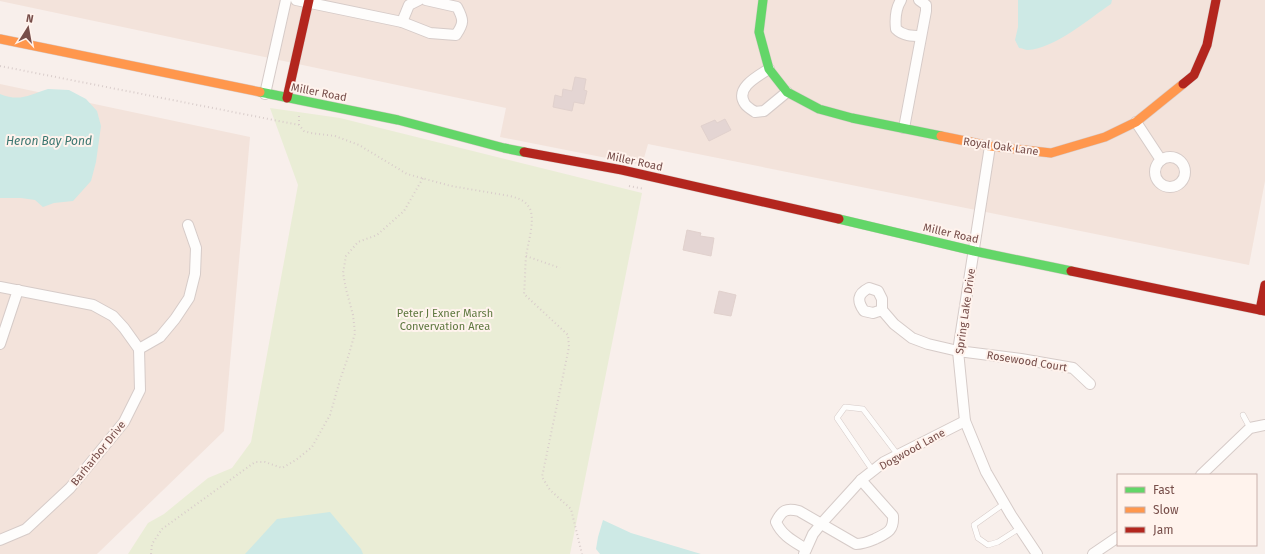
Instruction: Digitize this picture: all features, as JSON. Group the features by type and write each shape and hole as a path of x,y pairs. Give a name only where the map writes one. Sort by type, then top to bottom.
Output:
{"street":[{"path":"265,94 286,0"},
{"path":"296,0 309,1 402,22 430,34 456,35 462,26 462,16 457,7 426,0"},
{"path":"402,22 409,6 419,0"},
{"name":"Royal Oak Lane","path":"763,0 759,32 769,68 787,92 819,109 852,118 990,146 1051,153 1105,137 1136,122 1194,75 1207,45 1216,0"},
{"path":"901,0 896,14 896,29 905,35 921,36"},
{"path":"904,128 926,10 926,5 919,0"},
{"path":"288,98 309,1"},
{"name":"Miller Road","path":"0,40 398,120 504,148 622,170 811,212 974,251 1263,310"},
{"path":"769,68 745,86 742,94 745,104 755,112 764,111 787,92"},
{"path":"1136,122 1161,160"},
{"name":"Spring Lake Drive","path":"990,146 958,351 964,421 986,472 1037,554"},
{"path":"0,286 93,305 113,316 124,328 139,349 160,337 175,319 189,298 195,274 196,248 188,225"},
{"path":"1263,310 1265,285"},
{"path":"0,344 18,290"},
{"name":"Rosewood Court","path":"882,310 894,324 912,338 928,344 958,351 1021,358 1073,368 1090,384"},
{"name":"Barharbor Drive","path":"0,540 26,529 70,488 124,422 140,390 139,349"},
{"name":"Dogwood Lane","path":"861,480 892,516 893,523 888,533 862,544 856,544 821,524 799,511 792,509 784,511 780,514 776,522 779,529 805,552 813,534 821,524 861,480 884,462 964,421"},
{"path":"1203,474 1250,428 1265,425"},
{"path":"1093,554 1117,538"}],"lane":[{"path":"873,471 837,418 845,407 863,410 898,455"},
{"path":"1243,415 1250,428"},
{"path":"1005,503 974,525 978,538 988,545 998,542 1020,528"}],"path":[{"path":"0,66 299,125 304,131 335,136 348,140 407,174 450,186 520,198 529,207 531,214 526,256 524,294 568,335 569,347 542,477 550,490 571,509 582,554"},
{"path":"151,554 152,544 162,529 255,462 264,462 282,468 296,460 312,447 330,415 355,333 353,315 343,273 346,256 358,242 377,235 404,211 423,178"},
{"path":"526,256 560,268"}],"shaded area":[{"path":"0,0 1265,0 1265,181 1249,265 648,144 642,165 500,137 506,108"},
{"path":"0,84 250,137 224,431 97,554 0,554"}],"green space":[{"name":"Peter J Exner Marsh Convervation Area","path":"270,108 340,118 642,193 570,554 128,554 148,523 164,514 208,478 232,468 251,442 298,185"}],"water":[{"path":"1018,0 1112,0 1111,4 1060,39 1038,48 1028,50 1019,48 1015,40 1018,27"},
{"name":"Heron Bay Pond","path":"48,89 69,90 86,99 97,111 101,126 96,162 91,181 73,201 54,203 43,207 35,200 0,198 0,94 19,98"},
{"path":"330,512 361,549 363,554 245,554 277,519"},
{"path":"603,520 631,533 701,554 600,554 596,549"}],"building":[{"path":"575,77 586,79 584,90 587,91 584,104 574,102 572,111 553,107 555,95 562,97 563,89 572,91"},
{"path":"725,119 731,130 709,141 701,126 715,120 717,123"},
{"path":"687,230 701,233 700,236 714,238 711,256 683,250"},
{"path":"719,291 736,295 731,316 714,313"}],"traffic: fast":[{"path":"763,0 759,32 769,69 787,92 819,109 852,118 941,136"},
{"path":"260,92 398,120 524,152"},
{"path":"839,219 974,251 1071,271"}],"traffic: slow":[{"path":"0,39 260,92"},
{"path":"941,136 990,146 1051,153 1105,137 1136,122 1183,84"}],"traffic: jam":[{"path":"287,98 309,0"},
{"path":"1183,84 1194,75 1207,45 1216,0"},
{"path":"524,152 622,170 839,219"},
{"path":"1071,271 1265,311"},
{"path":"1260,310 1265,285"}]}
